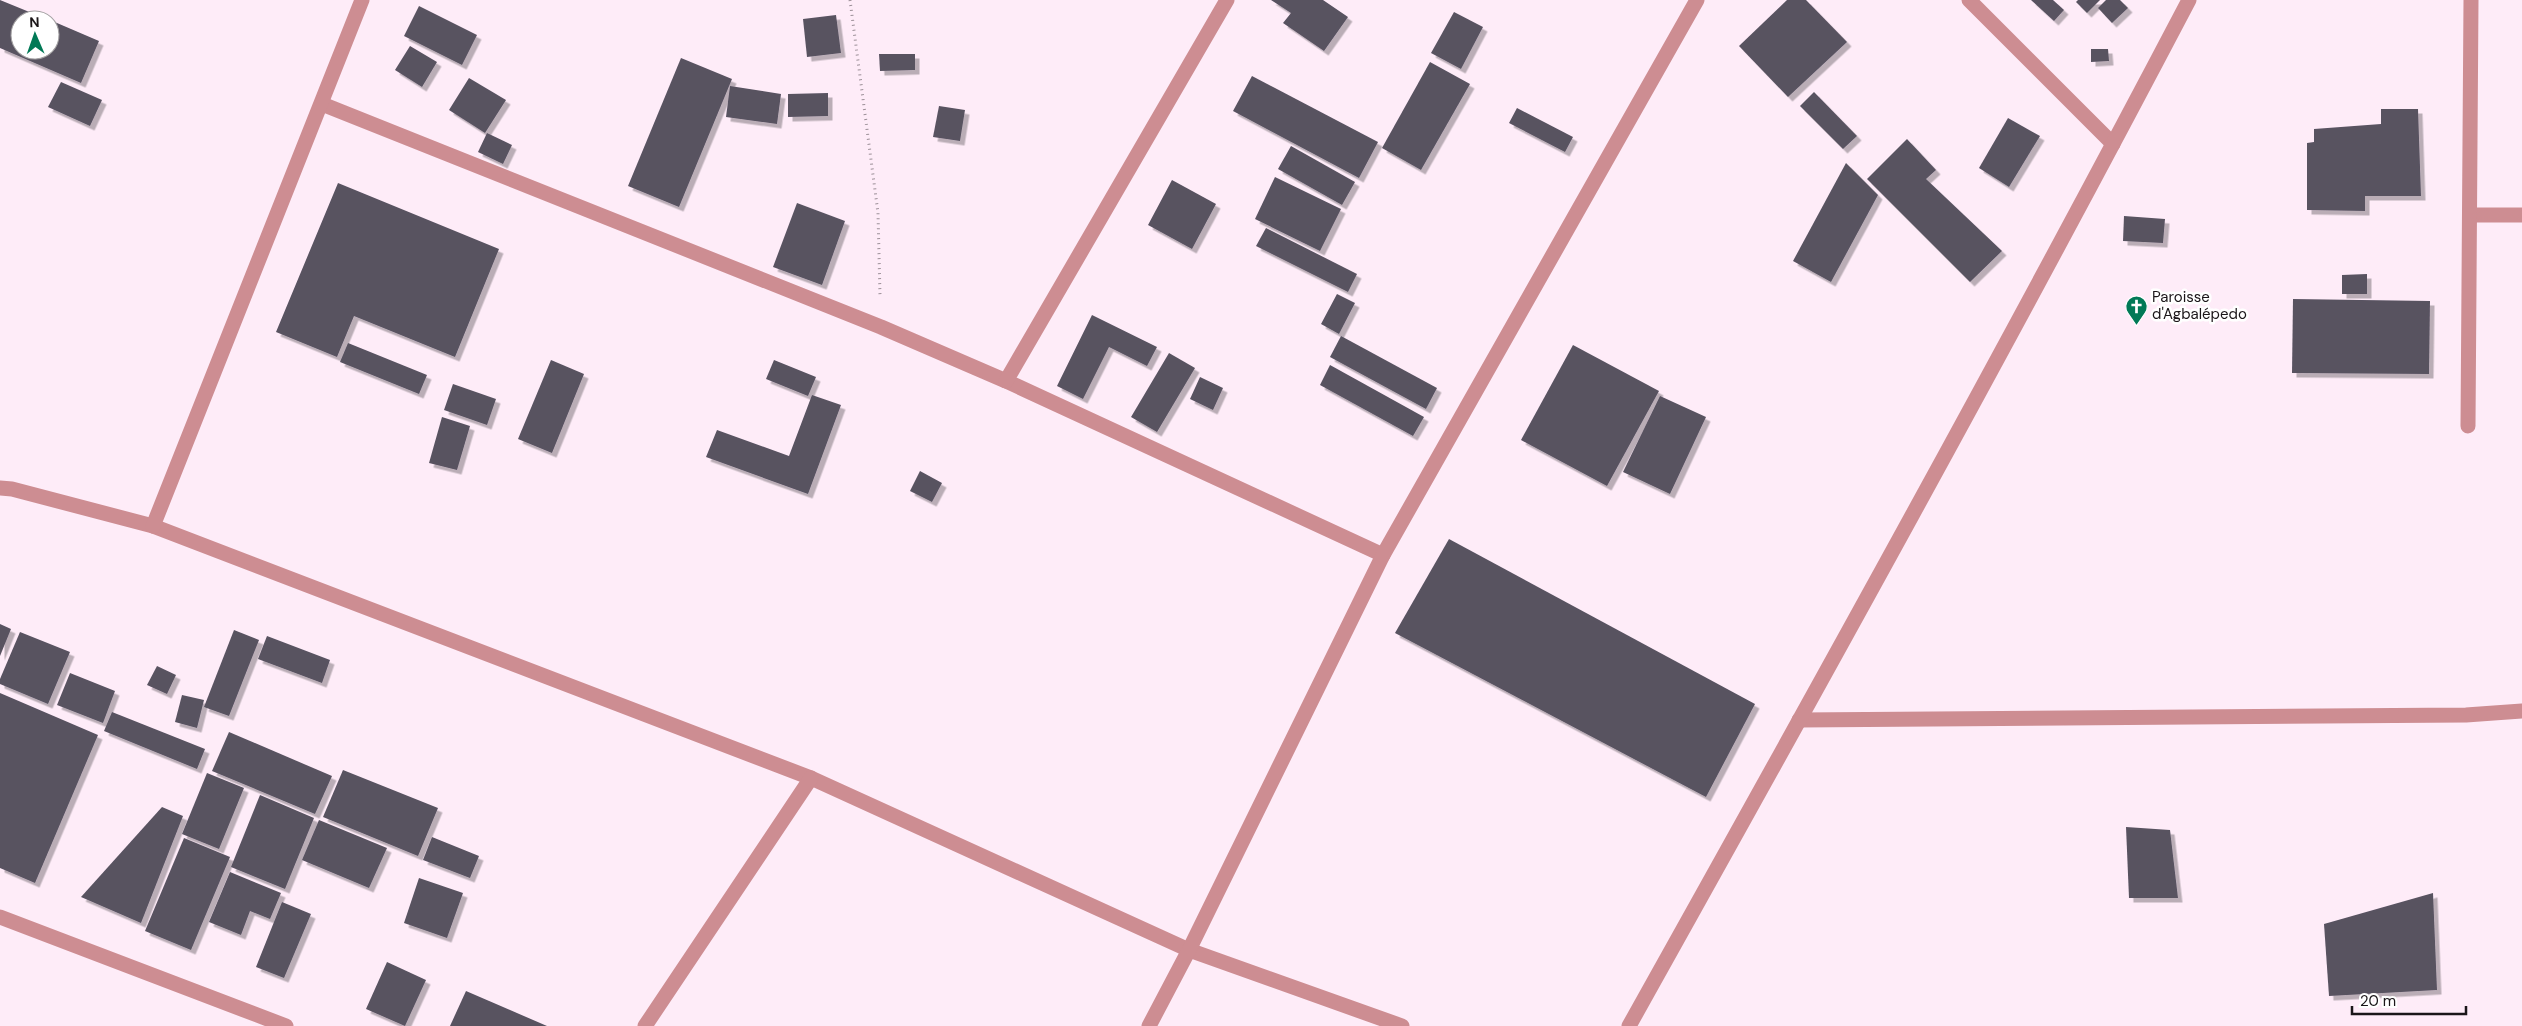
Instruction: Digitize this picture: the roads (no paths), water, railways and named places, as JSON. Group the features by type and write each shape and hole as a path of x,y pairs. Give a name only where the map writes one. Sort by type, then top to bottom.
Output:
{"street":[{"path":"153,526 362,0"},
{"path":"1006,381 1227,0"},
{"path":"1149,1026 1383,555 1697,0"},
{"path":"1969,0 2114,144"},
{"path":"1629,1026 1800,720 2114,144 2189,0"},
{"path":"2468,426 2471,0"},
{"path":"322,104 881,327 1006,381 1383,555"},
{"path":"2470,215 2522,215"},
{"path":"0,488 12,489 153,526 810,778 1188,950 1402,1026"},
{"path":"1800,720 2466,715 2522,711"},
{"path":"645,1026 810,778"},
{"path":"0,917 286,1026"}],"place":[{"name":"Paroisse d'Agbalépedo","path":"2136,325"}]}
